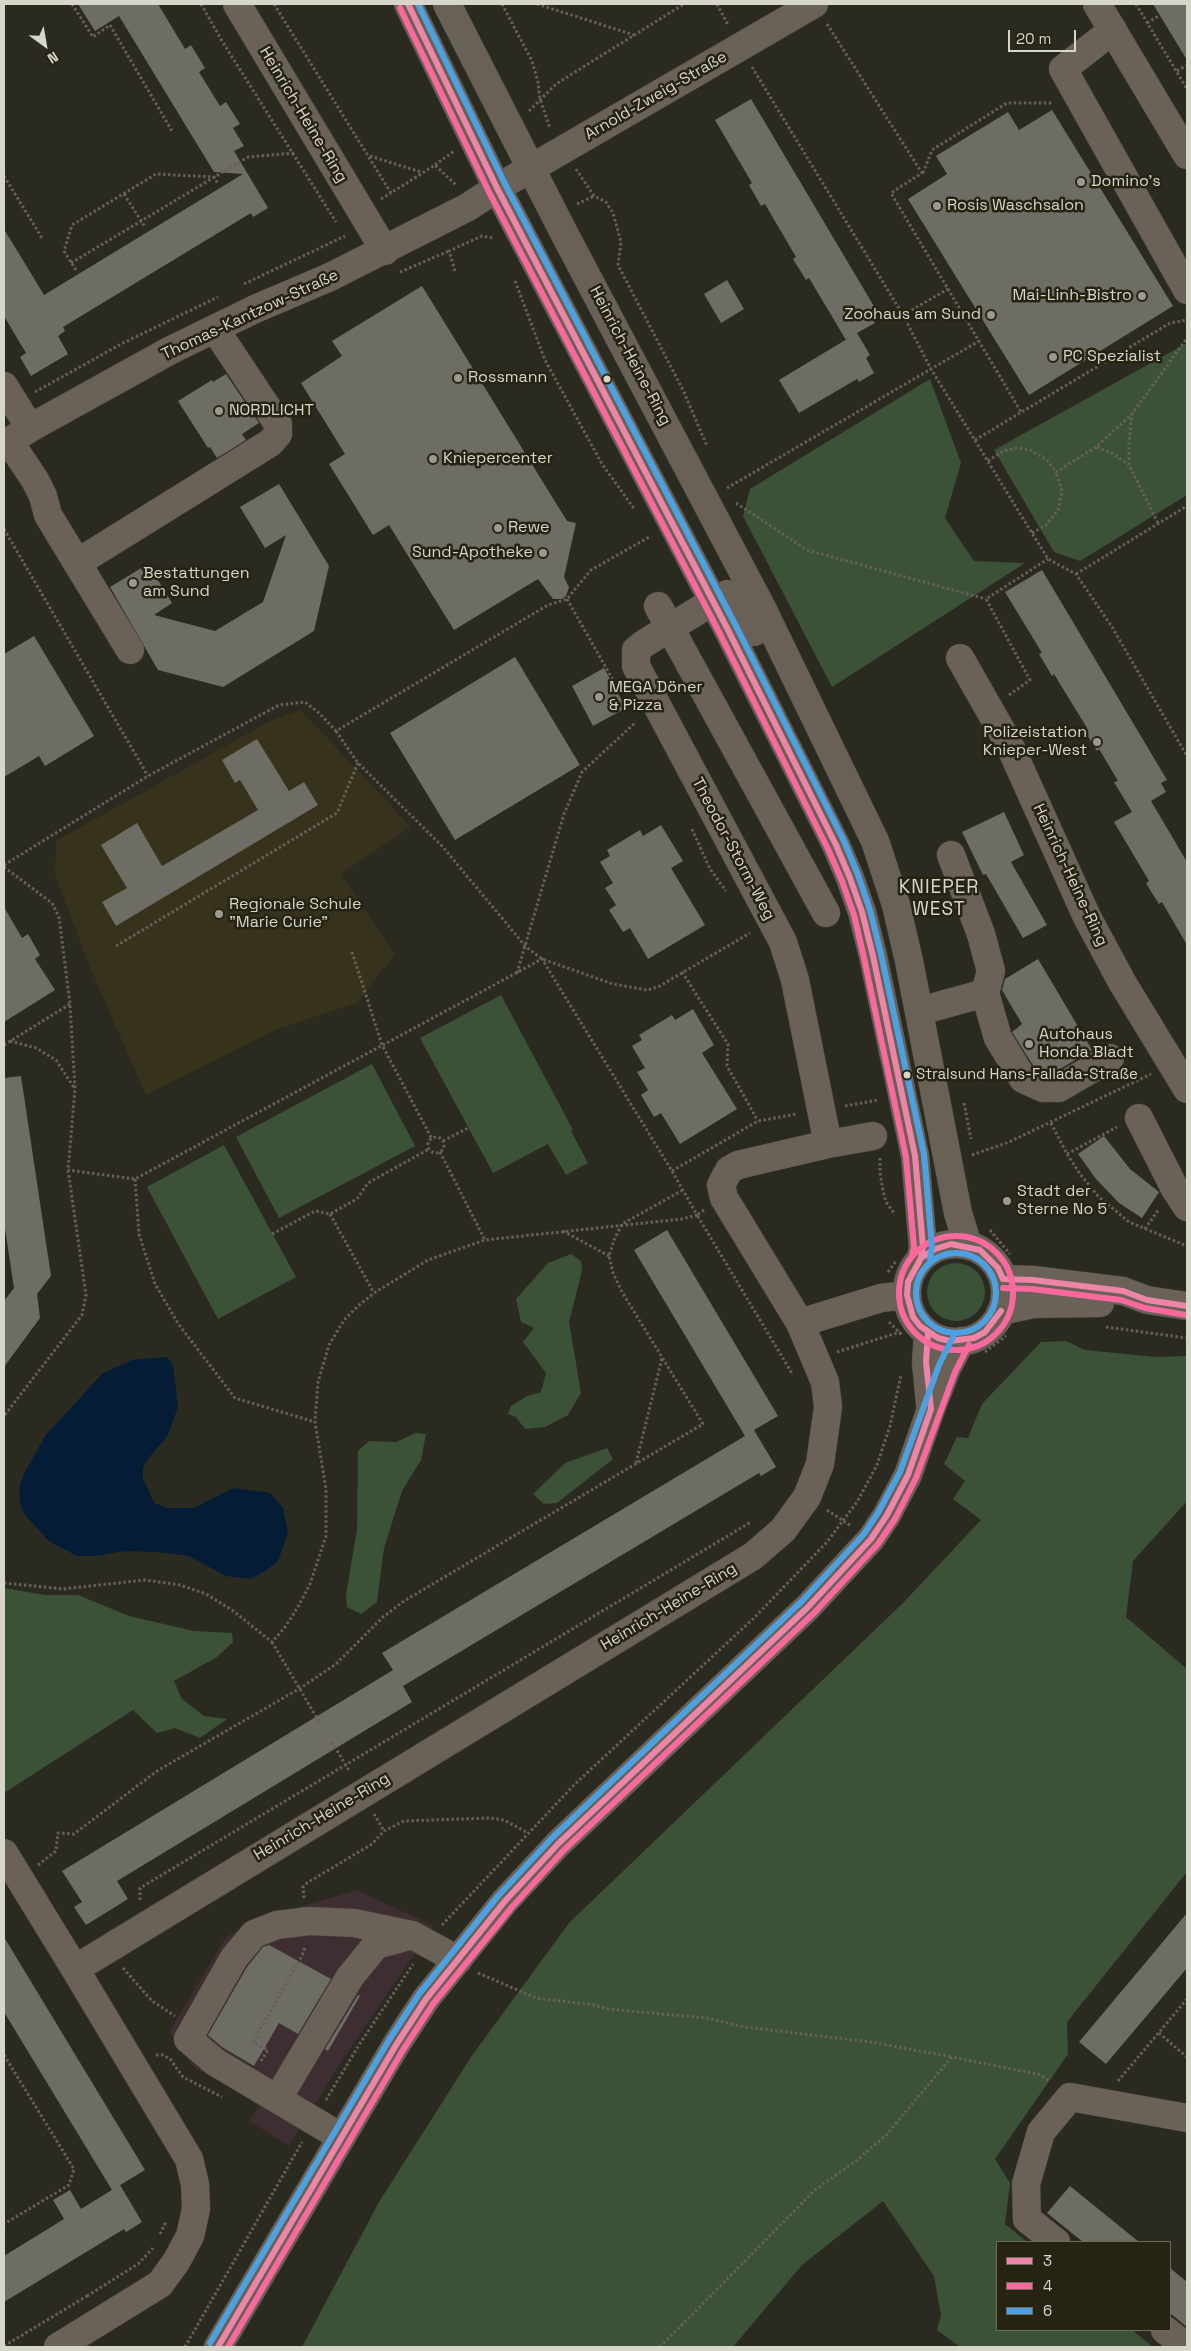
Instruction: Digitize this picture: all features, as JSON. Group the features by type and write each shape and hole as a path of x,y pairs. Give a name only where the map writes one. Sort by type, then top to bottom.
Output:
{"main road":[{"path":"408,4 498,188 727,628 836,845 862,912 884,1002 915,1156 923,1247 921,1258 908,1282 907,1295 913,1317 928,1333 950,1341 974,1338 985,1332 1001,1311 1008,1268 968,1246 951,1244 935,1248 921,1258"},
{"name":"Heinrich-Heine-Ring","path":"447,4 531,168 709,505 828,742 878,849 896,906 920,1011 958,1213 968,1246"},
{"name":"Heinrich-Heine-Ring","path":"712,602 728,594 733,597 740,605 778,672 811,709"},
{"path":"727,628 772,684 808,748 816,749 828,742"},
{"path":"928,1333 926,1362 931,1409"},
{"path":"218,2347 341,2137 426,1999 468,1966 505,1901 558,1844 808,1607 860,1551 887,1515 908,1475 931,1409 961,1341"}],"street":[{"name":"Heinrich-Heine-Ring","path":"237,4 385,251"},
{"path":"1097,4 1187,155"},
{"name":"Arnold-Zweig-Straße","path":"498,188 740,48 819,11"},
{"path":"1113,30 1063,69 1187,290"},
{"name":"Thomas-Kantzow-Straße","path":"14,438 171,350 385,251 468,207 498,188"},
{"path":"77,563 270,443 278,434 278,424 215,329"},
{"path":"4,386 14,438 43,496 48,515 130,650"},
{"name":"Theodor-Storm-Weg","path":"712,602 664,618 636,650 636,666 783,942 795,980 828,1144"},
{"path":"664,618 826,913"},
{"name":"Heinrich-Heine-Ring","path":"960,658 991,708 1009,744 1083,910 1122,982 1187,1089"},
{"path":"951,855 981,934 991,971 985,993 998,1038 1023,1079 1043,1088 1059,1088 1110,1058"},
{"path":"920,1011 985,993"},
{"path":"1139,1118 1174,1187 1187,1207"},
{"name":"Heinrich-Heine-Ring","path":"75,1969 744,1562 783,1530 807,1496 814,1481 823,1450 828,1407 825,1382 800,1324 724,1198 721,1185 728,1170 738,1165 828,1144 873,1136"},
{"path":"1008,1268 1033,1280 1123,1291 1146,1300 1187,1306"},
{"path":"800,1324 881,1298 907,1295"},
{"path":"1001,1311 1033,1304 1121,1303 1146,1300"},
{"path":"4,1853 189,2160 195,2184 196,2209 190,2236 176,2262 160,2284 58,2347"},
{"path":"341,2137 215,2062 188,2039 234,1958 254,1934 277,1925 308,1922 354,1923 412,1935 468,1966"},
{"path":"278,2098 350,1977 376,1945 412,1935"},
{"path":"1055,2241 1027,2219 1026,2184 1041,2132 1070,2097 1187,2118"},
{"path":"1166,2331 1186,2347"}],"path":[{"path":"72,4 93,37 110,25 172,131"},
{"path":"200,4 324,203"},
{"path":"274,4 391,193 435,164 455,182 482,236"},
{"path":"502,4 532,61 548,125 594,196 606,202 613,213 621,242 618,265 684,390 710,455"},
{"path":"537,4 634,35"},
{"path":"540,99 556,84 684,4"},
{"path":"1136,4 1187,89"},
{"path":"819,11 922,173"},
{"path":"1147,22 1160,15"},
{"path":"740,48 903,315 931,369 1048,559 1076,574 1112,627 1187,756"},
{"path":"1176,71 1187,64"},
{"path":"1022,412 891,193 922,173 932,150 1007,103 1083,102"},
{"path":"71,263 248,157 292,154 321,145"},
{"path":"369,156 422,172"},
{"path":"76,270 64,251 72,225 156,174 214,177"},
{"path":"4,176 42,238"},
{"path":"214,177 218,184"},
{"path":"124,194 145,227"},
{"path":"455,271 449,251 482,236 498,240"},
{"path":"513,274 545,360 602,464 636,511"},
{"path":"903,315 948,289"},
{"path":"975,440 1170,323 1187,320"},
{"path":"1056,472 1096,447 1132,414 1187,338"},
{"path":"724,490 979,341"},
{"path":"1132,414 1129,465 1158,523"},
{"path":"1096,447 1112,453 1129,465"},
{"path":"988,460 1003,451 1017,448 1030,450 1046,459 1056,472 1062,491 1058,510 1046,525 1032,533"},
{"path":"733,500 807,550 986,599 1030,680 991,708"},
{"path":"1076,574 1187,506"},
{"path":"4,529 148,776"},
{"path":"336,730 548,605 567,599 591,570 625,549"},
{"path":"986,599 1048,559"},
{"path":"567,599 615,684"},
{"path":"4,1416 82,1315 86,1295 68,1170 75,1089 70,1004 59,918 52,903 4,866 148,776 279,705 305,702 336,730 358,762 442,846 526,947 542,959 613,984 647,990 658,987 752,931"},
{"path":"632,714 640,728"},
{"path":"517,973 564,814 582,772 636,722"},
{"path":"116,946 337,813 358,762"},
{"path":"690,825 710,869 731,896"},
{"path":"749,924 755,940"},
{"path":"352,952 382,1045 432,1139"},
{"path":"68,1170 135,1179 542,959"},
{"path":"542,959 672,1171 795,1380"},
{"path":"672,1171 758,1121 727,1066 728,1044 682,972"},
{"path":"4,1045 70,1004"},
{"path":"10,1041 36,1048 56,1060 75,1089"},
{"path":"973,1163 972,1155 1051,1123 1172,1063"},
{"path":"793,1105 795,1114"},
{"path":"1067,1154 1108,1130 1139,1118"},
{"path":"1051,1123 1067,1154 1098,1196 1129,1222 1187,1246"},
{"path":"443,1141 468,1128"},
{"path":"429,1149 428,1145 432,1139 440,1138 443,1141"},
{"path":"440,1152 444,1145 443,1141"},
{"path":"429,1149 432,1152 440,1152"},
{"path":"272,1234 315,1211 330,1214 356,1199 368,1183 429,1149"},
{"path":"440,1152 485,1240"},
{"path":"135,1179 139,1234 156,1284 179,1326 235,1398 315,1422"},
{"path":"18,1877 38,1866 56,1850 58,1833 74,1834 157,1771 299,1689 336,1664 383,1617 404,1602 703,1424 622,1292 613,1273 609,1256 622,1224 683,1190"},
{"path":"330,1214 374,1293"},
{"path":"272,1642 286,1626 310,1584 326,1536 326,1489 315,1422 318,1382 329,1345 344,1320 374,1293 428,1260 485,1240 682,1219 697,1215"},
{"path":"989,1228 1008,1268"},
{"path":"563,1231 609,1256"},
{"path":"1099,1326 1187,1338"},
{"path":"793,1375 817,1360 900,1332"},
{"path":"636,1464 662,1358"},
{"path":"140,1901 140,1888 754,1521"},
{"path":"4,1583 63,1589 145,1580 180,1585 206,1594 232,1610 272,1642 321,1725"},
{"path":"332,1742 362,1793"},
{"path":"104,1951 119,1962 152,2001 193,2029"},
{"path":"468,1966 536,1998 594,2004 607,2009 708,2018 744,2027 871,2042 952,2057 1041,2076 1070,2097"},
{"path":"1159,2033 1187,2057"},
{"path":"4,2055 74,2169 69,2185 4,2224"},
{"path":"660,2347 815,2190 886,2135 952,2057"},
{"path":"158,2239 167,2218"},
{"path":"87,2296 138,2264 155,2246"}],"shaded area":[{"name":"Regionale Schule \"Marie Curie\"","path":"301,710 411,827 341,874 395,954 357,1003 278,1029 146,1095 92,972 55,875 56,841 270,721"},
{"path":"357,1890 434,1926 345,2056 289,2146 249,2121 261,2103 195,2068 169,2032 226,1937 258,1919"}],"green space":[{"path":"1187,343 1187,495 1080,561 1054,552 994,450"},
{"path":"930,379 961,463 945,518 974,561 1025,563 832,687 743,516 750,489"},
{"path":"501,995 573,1130 571,1131 588,1163 566,1175 548,1144 493,1173 420,1038"},
{"path":"372,1064 415,1146 279,1218 236,1137"},
{"path":"224,1145 296,1277 218,1319 147,1187"},
{"path":"571,1254 581,1261 582,1271 569,1322 581,1393 568,1415 545,1427 525,1429 516,1417 508,1414 511,1406 527,1396 541,1392 546,1373 523,1342 534,1328 521,1322 516,1299 548,1263"},
{"path":"956,1263 972,1268 980,1276 985,1292 980,1308 972,1316 956,1321 940,1316 932,1308 927,1292 932,1276 940,1268"},
{"path":"1066,1341 1085,1350 1155,1357 1187,1356 1187,1501 1133,1561 1126,1617 1187,1669 1187,1872 1067,2022 1068,2054 995,2159 1010,2183 1005,2224 1026,2241 996,2241 996,2331 1133,2331 1153,2347 960,2347 937,2330 941,2315 934,2276 883,2201 802,2265 733,2347 302,2347 379,2202 471,2057 569,1923 904,1602 981,1520 953,1499 965,1481 944,1464 957,1437 968,1438 982,1404 1041,1342"},
{"path":"416,1433 426,1434 421,1460 402,1491 384,1548 377,1602 361,1614 347,1607 346,1595 357,1530 358,1451 369,1441 396,1442"},
{"path":"607,1448 613,1459 557,1503 544,1504 533,1494 565,1463"},
{"path":"4,1588 45,1595 78,1595 129,1616 194,1631 232,1633 233,1642 217,1657 174,1681 182,1699 204,1716 227,1719 200,1738 175,1728 157,1733 133,1710 4,1793"}],"water":[{"path":"167,1357 173,1365 178,1407 167,1437 143,1467 143,1478 154,1503 167,1508 194,1508 233,1488 270,1493 283,1508 288,1533 278,1561 264,1572 250,1579 226,1576 189,1556 158,1552 126,1551 94,1556 77,1556 50,1542 25,1515 20,1503 19,1488 24,1474 45,1436 102,1374 132,1360"}],"building":[{"path":"78,4 158,4 185,49 191,45 205,68 199,72 220,106 226,102 240,124 233,128 244,146 234,151 268,208 253,217 251,213 63,327 65,331 58,336 68,354 31,376 20,357 26,353 4,316 4,229 44,295 243,174 214,172 119,16 95,31"},
{"path":"1153,4 1187,4 1187,60"},
{"path":"751,99 875,308 869,312 875,323 857,333 870,355 866,358 874,373 859,382 857,379 799,413 779,380 846,340 809,278 806,280 793,259 796,257 765,204 761,206 749,185 752,183 715,120"},
{"path":"1052,110 1173,306 1029,395 908,199 947,174 936,156 1008,112 1019,130"},
{"path":"727,280 744,309 721,323 704,294"},
{"name":"Kniepercenter","path":"422,286 567,521 576,523 564,577 569,587 566,596 562,599 553,599 538,579 454,630 389,525 373,535 329,464 345,454 301,383 342,356 332,341"},
{"name":"NORDLICHT","path":"226,374 259,423 242,434 246,440 217,458 210,447 208,448 178,401 212,380 213,382"},
{"path":"279,484 329,566 314,631 223,687 158,670 110,587 148,564 172,603 154,615 215,631 263,602 286,535 265,548 240,507"},
{"path":"1042,570 1167,780 1161,783 1166,792 1151,801 1187,862 1187,945 1162,902 1159,904 1146,883 1149,881 1114,822 1132,812 1114,782 1118,781 1099,749 1097,751 1084,730 1087,728 1054,674 1052,676 1039,654 1042,653 1005,592"},
{"path":"34,636 94,736 45,766 39,756 4,777 4,654"},
{"path":"515,657 580,765 455,840 390,733"},
{"name":"MEGA Döner & Pizza","path":"604,668 626,708 593,726 572,686"},
{"path":"257,739 289,791 304,782 318,805 116,926 102,902 127,888 101,845 137,823 162,866 258,810 240,780 235,783 222,760"},
{"path":"1004,812 1024,855 1011,862 1047,925 1023,938 986,874 983,875 962,832"},
{"path":"661,825 683,861 671,868 705,925 648,959 630,928 623,932 609,910 616,905 605,888 613,883 600,862 610,856 607,850 640,830 643,836"},
{"path":"4,907 22,938 28,934 40,955 35,959 55,990 4,1022"},
{"path":"1038,959 1092,1050 1055,1072 1046,1072 1034,1067 1012,1032 1022,1024 1002,990 1005,979"},
{"path":"693,1009 714,1045 702,1053 737,1109 680,1144 661,1113 654,1117 641,1095 648,1090 637,1072 645,1068 632,1046 642,1040 639,1035 672,1015 675,1020"},
{"path":"21,1076 51,1276 37,1294 40,1318 4,1367 4,1301 14,1288 4,1222 4,1078"},
{"path":"1104,1136 1130,1169 1159,1192 1142,1218 1119,1203 1096,1179 1078,1154"},
{"path":"667,1230 778,1416 754,1430 776,1467 761,1476 759,1473 403,1686 412,1702 117,1881 128,1899 86,1925 74,1907 82,1902 62,1871 393,1670 382,1653 745,1436 634,1250"},
{"path":"1187,1913 1187,1968 1106,2064 1079,2042"},
{"path":"4,1937 145,2170 112,2190 4,2012"},
{"path":"269,1945 331,1979 298,2034 279,2023 254,2066 222,2047 208,2035 247,1967 263,1947"},
{"path":"358,1995 360,1996 328,2051 325,2049"},
{"path":"120,2185 142,2222 126,2232 124,2229 4,2302 4,2256 64,2219 53,2200 70,2190 81,2209"},
{"path":"1070,2186 1138,2241 1082,2241 1047,2213"},
{"path":"1171,2269 1187,2282 1187,2327 1171,2314"}],"transit line":[{"name":"3","path":"408,4 497,188 727,628 836,845 850,878 862,912 873,956 915,1156 923,1247 921,1258"},
{"name":"6","path":"418,4 505,184 735,624 844,841 858,875 870,910 881,954 924,1154 932,1246 930,1260"},
{"name":"4","path":"400,8 489,192 719,632 828,849 842,881 854,915 864,958 906,1157 914,1247 912,1256"},
{"name":"4","path":"956,1236 978,1240 988,1245 1004,1261 1009,1271 1013,1293 1009,1315 1004,1325 988,1341 978,1346 956,1350 934,1346 924,1341 908,1325 903,1315 899,1293 903,1271 908,1261 924,1245 934,1240 956,1236"},
{"name":"3","path":"1001,1311 985,1332 974,1338 950,1341 938,1338 920,1326 913,1317 907,1295 908,1282 921,1258 935,1249 951,1244 980,1250 998,1268 1003,1279"},
{"name":"6","path":"956,1253 971,1256 984,1265 993,1278 996,1293 993,1308 984,1321 971,1330 956,1333 941,1330 928,1321 919,1308 916,1293 919,1278 928,1265 941,1256 956,1253"},
{"name":"3","path":"1003,1279 1033,1280 1123,1291 1147,1300 1187,1306"},
{"name":"4","path":"1003,1288 1032,1289 1121,1300 1145,1308 1186,1315"},
{"name":"3","path":"218,2347 396,2045 426,1999 505,1901 558,1844 808,1607 871,1539 887,1515 908,1475 931,1409 926,1362 928,1333"},
{"name":"6","path":"210,2343 389,2040 419,1994 498,1896 552,1838 802,1601 864,1534 900,1472 939,1365 953,1337"},
{"name":"4","path":"228,2347 403,2050 433,2004 512,1907 564,1850 814,1613 878,1544 895,1519 916,1478 955,1372 969,1345"}],"place":[{"name":"Domino's","path":"1081,182"},
{"name":"Rosis Waschsalon","path":"937,206"},
{"name":"Mai-Linh-Bistro","path":"1142,296"},
{"name":"Zoohaus am Sund","path":"991,315"},
{"name":"PC Spezialist","path":"1053,357"},
{"name":"Rossmann","path":"458,378"},
{"name":"NORDLICHT","path":"219,411"},
{"name":"Kniepercenter","path":"433,459"},
{"name":"Rewe","path":"498,528"},
{"name":"Sund-Apotheke","path":"543,553"},
{"name":"Bestattungen am Sund","path":"133,583"},
{"name":"MEGA Döner & Pizza","path":"599,697"},
{"name":"Polizeistation Knieper-West","path":"1097,742"},
{"name":"Regionale Schule \"Marie Curie\"","path":"219,914"},
{"name":"Autohaus Honda Bladt","path":"1029,1044"},
{"name":"Stralsund Hans-Fallada-Straße","path":"907,1075"},
{"name":"Stadt der Sterne No 5","path":"1007,1201"}],"district":[{"name":"KNIEPER WEST","path":"939,899"}]}
